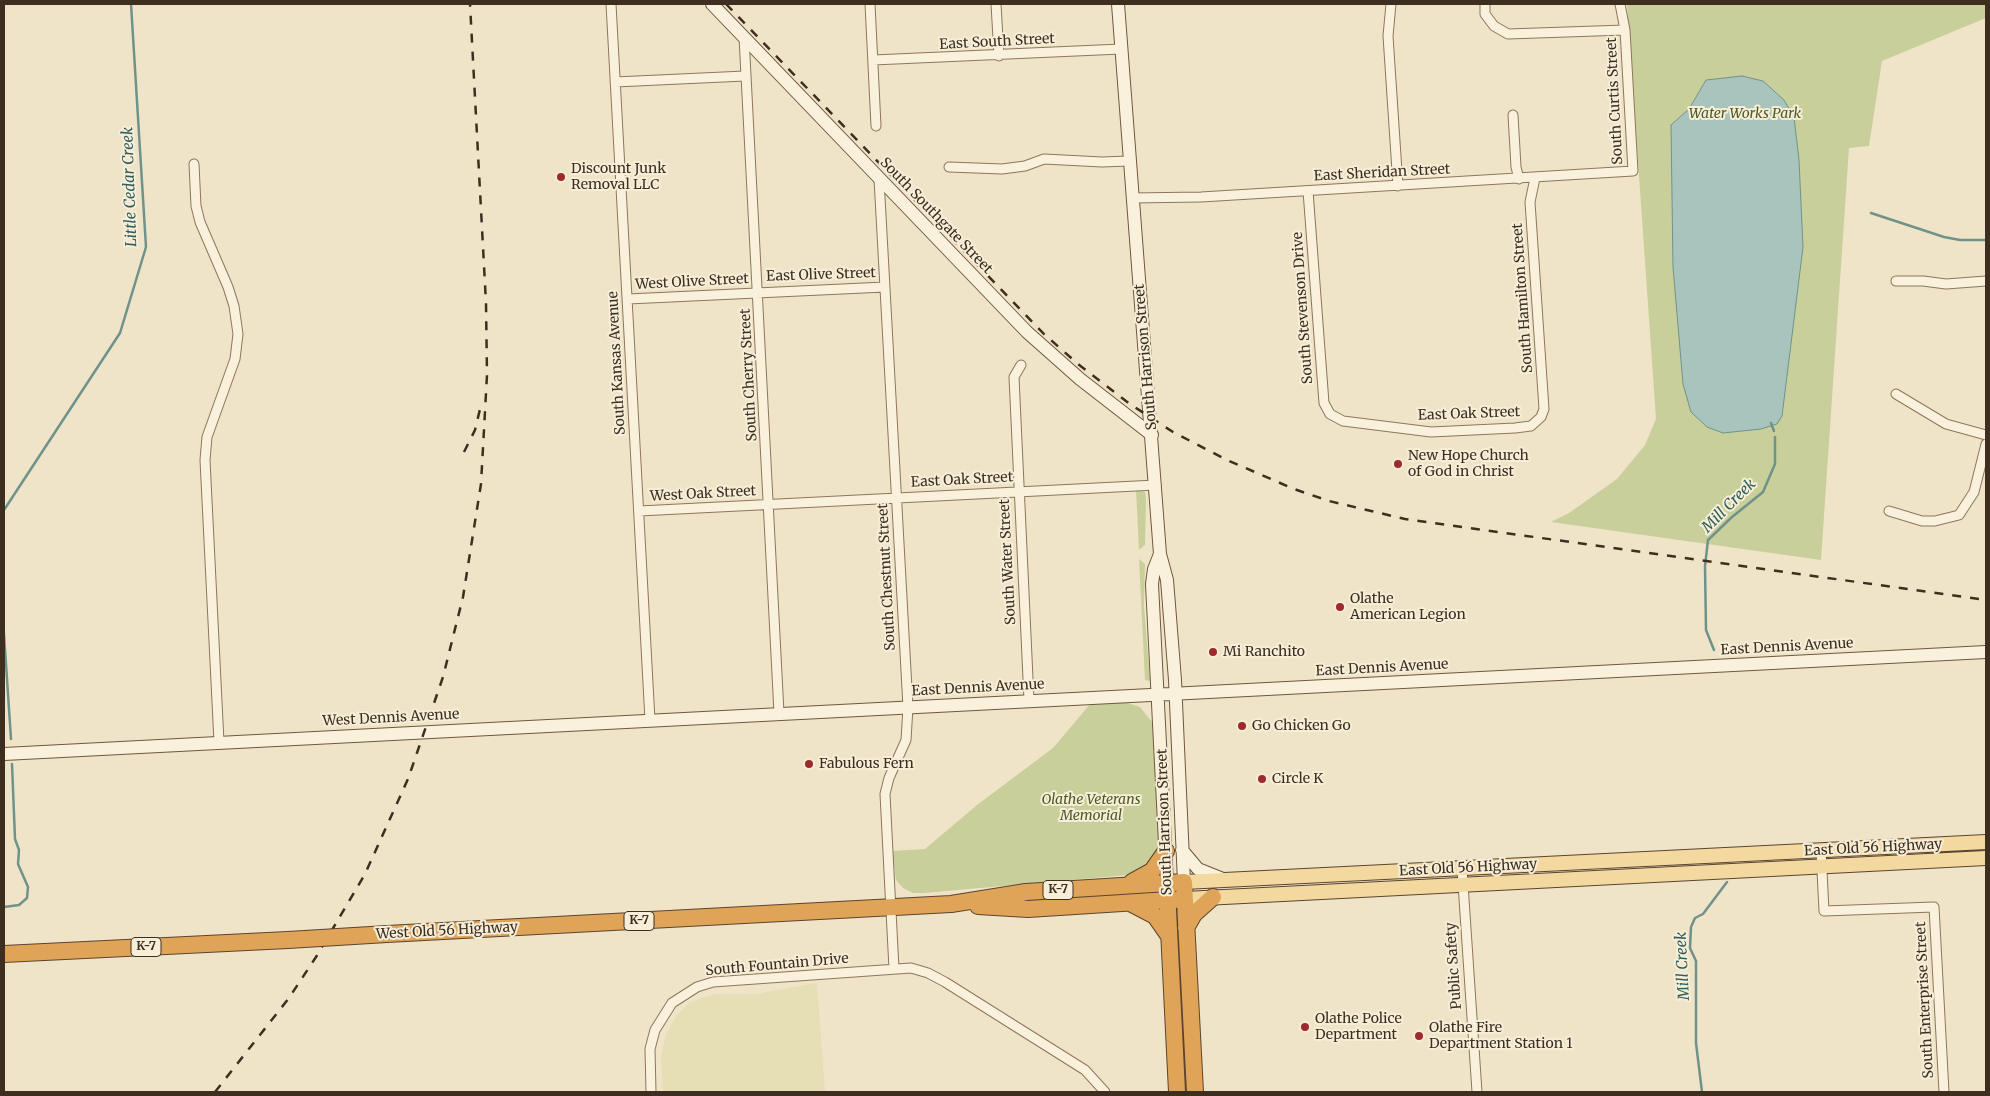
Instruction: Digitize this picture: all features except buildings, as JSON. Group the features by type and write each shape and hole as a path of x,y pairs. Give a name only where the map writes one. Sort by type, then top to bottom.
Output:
{"highway":[{"path":"1122,886 1152,872 1166,851"},
{"name":"East Old 56 Highway","path":"890,907 951,904 1026,892 1184,882"},
{"name":"South Harrison Street","path":"1184,882 1194,1092"},
{"name":"South Harrison Street","path":"1167,883 1177,1092"},
{"path":"1186,928 1194,914 1213,897"},
{"name":"East Old 56 Highway","path":"951,904 1028,909 1185,899"},
{"path":"1130,903 1155,916 1170,937"},
{"name":"West Old 56 Highway","path":"4,954 890,907"}],"main road":[{"name":"East Old 56 Highway","path":"1184,882 1986,842"},
{"name":"East Old 56 Highway","path":"1185,899 1986,858"}],"street":[{"name":"South Kansas Avenue","path":"611,4 650,720"},
{"name":"South Southgate Street","path":"712,4 1027,332 1080,379 1152,434"},
{"path":"870,4 876,126"},
{"path":"996,4 998,56"},
{"name":"South Harrison Street","path":"1118,4 1160,554 1167,580 1176,694 1184,882"},
{"path":"1391,4 1388,36 1398,186"},
{"name":"South Curtis Street","path":"1485,4 1485,14 1494,26 1508,34 1625,30"},
{"name":"South Curtis Street","path":"1620,4 1625,30 1633,171"},
{"name":"South Cherry Street","path":"744,37 780,713"},
{"name":"East South Street","path":"873,60 998,56 1121,49"},
{"path":"615,82 745,76"},
{"path":"1513,114 1516,167 1519,179"},
{"path":"949,167 1002,168 1025,166 1044,158 1102,162 1129,161"},
{"path":"194,164 196,206 200,222 228,287 234,306 238,334 235,359 207,437 205,460 220,742"},
{"name":"East Sheridan Street","path":"1132,198 1308,191 1633,171"},
{"name":"South Hamilton Street","path":"1535,178 1530,202 1544,409 1541,417"},
{"name":"South Chestnut Street","path":"879,179 908,707 906,740 889,778 886,794 894,969"},
{"name":"South Stevenson Drive","path":"1308,191 1324,403 1330,414 1337,417"},
{"path":"1896,281 1924,281 1946,284 1986,281"},
{"name":"East Olive Street","path":"758,292 885,287"},
{"name":"West Olive Street","path":"628,299 758,292"},
{"name":"South Water Street","path":"1021,365 1014,377 1028,700"},
{"path":"1896,394 1946,424 1986,435"},
{"name":"East Oak Street","path":"1337,417 1342,421 1431,432 1531,426 1541,417"},
{"path":"1889,511 1922,521 1935,522 1958,515 1974,492 1986,444"},
{"name":"East Oak Street","path":"769,504 1156,485"},
{"name":"West Oak Street","path":"639,510 769,504"},
{"name":"South Harrison Street","path":"1160,554 1154,569 1152,584 1167,883"},
{"name":"East Dennis Avenue","path":"780,713 1986,652"},
{"name":"West Dennis Avenue","path":"4,754 780,713"},
{"path":"1182,850 1198,869 1226,880"},
{"path":"1821,851 1822,866"},
{"name":"South Enterprise Street","path":"1822,866 1824,911 1934,907 1944,1092"},
{"name":"Public Safety","path":"1462,868 1477,1092"},
{"name":"South Fountain Drive","path":"651,1092 650,1049 655,1030 672,1003 690,990 713,982 912,968 928,973 1085,1070 1106,1092"}],"shaded area":[{"path":"817,983 825,1092 663,1092 661,1056 666,1035 675,1017 690,1002 716,994 755,994"}],"green space":[{"name":"Water Works Park","path":"1627,4 1986,4 1986,18 1882,61 1869,146 1849,148 1821,560 1551,522 1569,513 1617,479 1645,445 1656,419"},
{"path":"1136,489 1145,492 1146,499 1145,545 1139,550"},
{"path":"1139,559 1145,564 1144,606 1150,681 1145,680"},
{"name":"Olathe Veterans Memorial","path":"1091,703 1128,703 1140,707 1156,727 1163,850 1139,874 924,893 913,893 903,888 896,880 892,851 925,849 977,805 1053,748"}],"water":[{"path":"1742,76 1763,81 1784,100 1794,117 1799,160 1803,247 1782,416 1777,424 1761,429 1723,433 1707,427 1691,412 1683,384 1673,267 1671,125 1689,109 1706,80"}],"waterway":[{"name":"Little Cedar Creek","path":"4,510 120,333 146,247 131,4"},
{"path":"1871,213 1944,237 1960,240 1986,240"},
{"name":"Mill Creek","path":"1771,423 1774,431"},
{"name":"Mill Creek","path":"1714,650 1706,630 1705,566 1708,540 1732,517 1763,492 1775,464 1775,437"},
{"name":"Little Cedar Creek","path":"4,634 11,739"},
{"name":"Little Cedar Creek","path":"4,907 19,905 27,898 28,887 18,864 19,850 15,839 12,764"},
{"name":"Mill Creek","path":"1702,1092 1696,1043 1696,961 1690,948 1691,927 1695,918 1703,914 1727,882"}],"railway":[{"path":"215,1092 289,998 316,957 365,874 408,779 443,677 463,597 481,484 487,375 486,303 470,4"},
{"path":"726,4 1044,334 1078,364 1130,404 1173,432 1227,460 1294,489 1329,501 1405,519 1986,600"},
{"path":"464,452 475,430 481,405"}],"place":[{"name":"Discount Junk Removal LLC","path":"561,177"},
{"name":"New Hope Church of God in Christ","path":"1398,464"},
{"name":"Olathe American Legion","path":"1340,607"},
{"name":"Mi Ranchito","path":"1213,652"},
{"name":"Go Chicken Go","path":"1242,726"},
{"name":"Fabulous Fern","path":"809,764"},
{"name":"Circle K","path":"1262,779"},
{"name":"Olathe Police Department","path":"1305,1027"},
{"name":"Olathe Fire Department Station 1","path":"1419,1036"}]}
